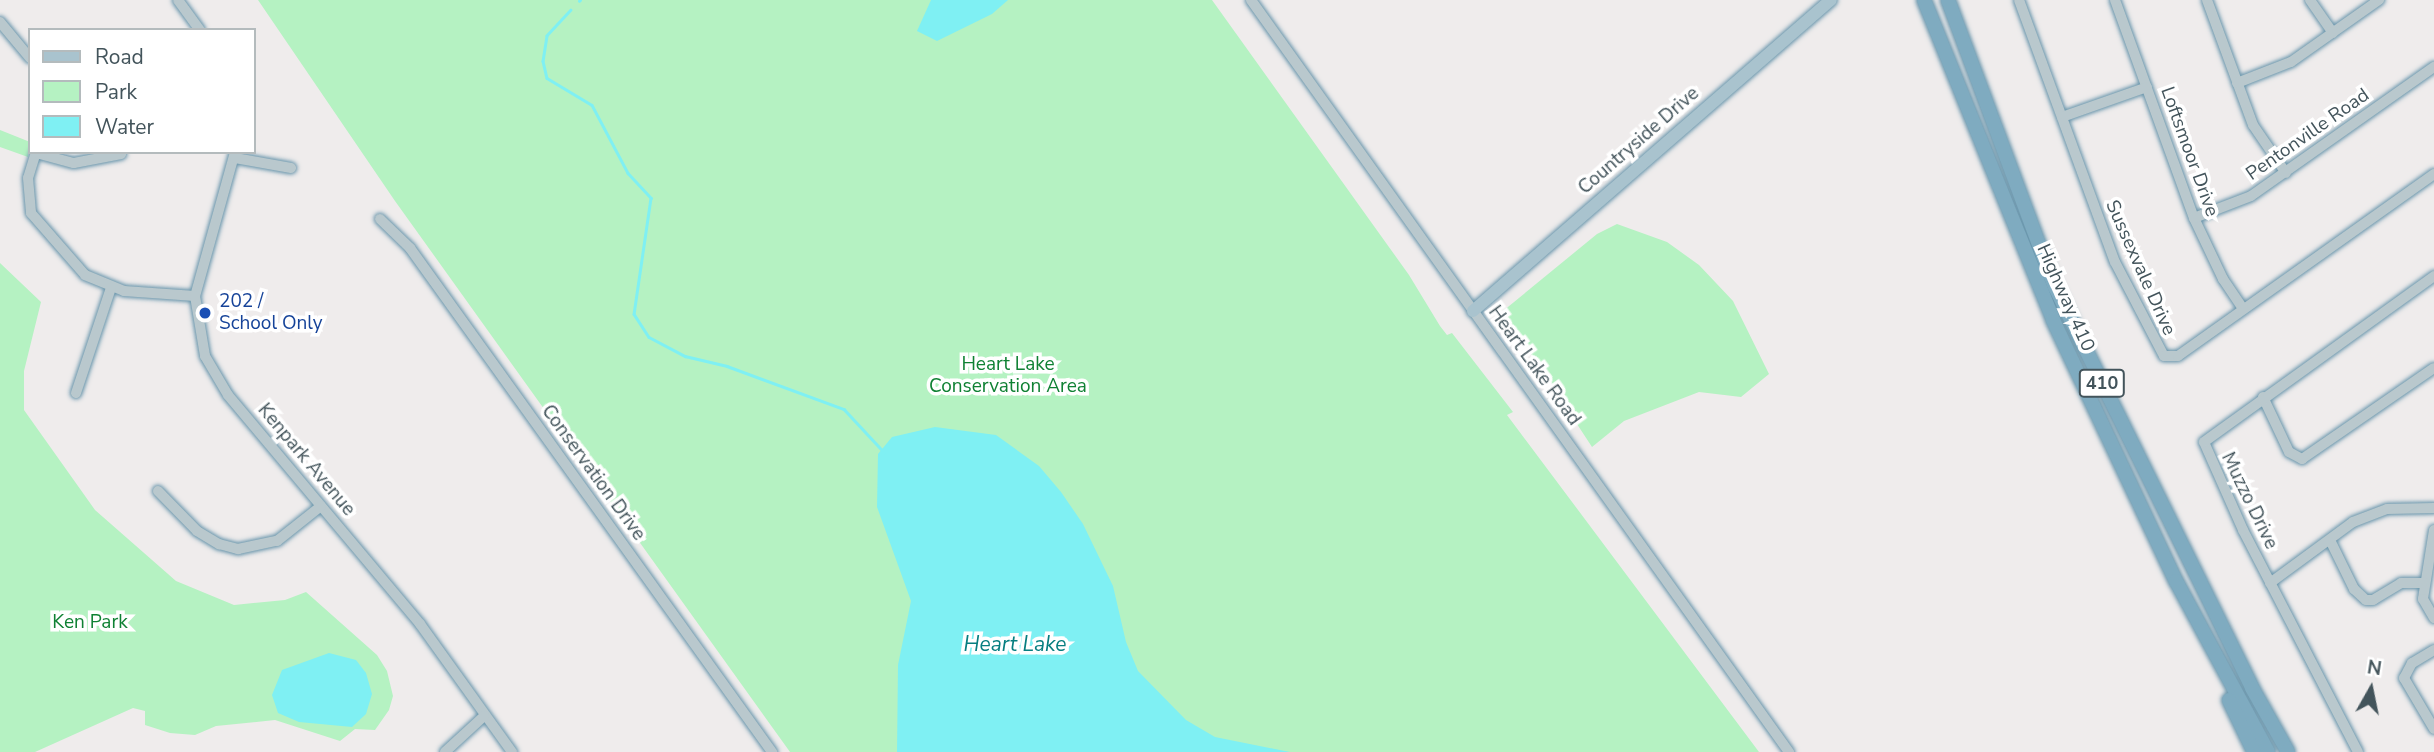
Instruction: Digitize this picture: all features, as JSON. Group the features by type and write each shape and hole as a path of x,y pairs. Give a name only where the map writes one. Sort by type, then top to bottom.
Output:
{"highway":[{"name":"Highway 410","path":"1924,0 2053,320 2213,656 2268,752"},
{"name":"Highway 410","path":"1948,0 2055,287 2252,688 2288,752"},
{"path":"2213,656 2220,682 2254,752"},
{"path":"2252,688 2270,703 2299,752"}],"main road":[{"name":"Countryside Drive","path":"1473,312 1830,0"}],"street":[{"path":"178,0 199,28"},
{"name":"Heart Lake Road","path":"1251,0 1789,752"},
{"name":"Sussexvale Drive","path":"2019,0 2115,262 2158,352 2170,358 2178,356 2434,174"},
{"name":"Loftsmoor Drive","path":"2115,0 2194,218 2223,279 2243,309"},
{"path":"2207,0 2253,125 2286,173"},
{"path":"2310,0 2333,33"},
{"path":"2237,83 2283,66 2379,0"},
{"path":"0,22 28,56"},
{"name":"Pentonville Road","path":"2194,218 2251,197 2434,67"},
{"path":"2062,117 2147,87"},
{"path":"36,154 27,195 37,224 85,275 111,288 195,296"},
{"path":"43,154 74,163 121,154"},
{"path":"235,155 291,167"},
{"name":"Kenpark Avenue","path":"235,155 195,296 198,331 212,370 427,633 512,752"},
{"name":"Conservation Drive","path":"380,219 415,255 772,752"},
{"name":"Muzzo Drive","path":"2358,752 2270,583 2204,445 2209,435 2434,276"},
{"path":"76,393 111,288"},
{"path":"2263,397 2289,452 2302,459 2434,368"},
{"path":"158,491 197,531 238,549 277,541 321,506"},
{"path":"2270,583 2353,522 2387,509 2434,508"},
{"path":"2434,530 2423,599 2434,618"},
{"path":"2330,540 2354,589 2366,600 2373,600 2402,583 2425,583"},
{"path":"2434,650 2413,663 2404,678 2434,729"},
{"path":"445,752 484,716"}],"green space":[{"name":"Heart Lake Conservation Area","path":"258,0 1212,0 1409,275 1440,326 1447,335 1452,333 1513,412 1507,415 1759,752 790,752 395,201"},
{"path":"0,130 28,141 28,157 0,147"},
{"path":"1617,224 1667,242 1699,265 1733,301 1769,374 1741,397 1699,392 1624,421 1592,447 1503,311 1597,234"},
{"name":"Ken Park","path":"0,263 41,302 24,371 24,410 95,510 176,581 234,605 285,600 306,592 377,655 387,671 393,696 389,710 375,730 355,729 340,741 275,720 216,726 195,735 170,733 145,725 145,711 133,708 35,752 0,752"}],"water":[{"path":"931,0 1008,0 992,14 937,41 917,31"},
{"name":"Heart Lake","path":"935,427 996,435 1039,466 1083,524 1113,586 1126,642 1138,671 1186,720 1215,737 1290,752 897,752 898,665 911,601 877,507 878,454 892,437"},
{"path":"329,653 356,660 366,673 372,694 366,714 352,727 299,722 278,713 272,695 282,670"}],"waterway":[{"path":"571,10 547,36 543,61 547,78 592,105 628,173 651,198 634,314 649,337 685,356 727,366 844,409 884,452"}],"place":[{"name":"202 / School Only","path":"205,313"}]}
